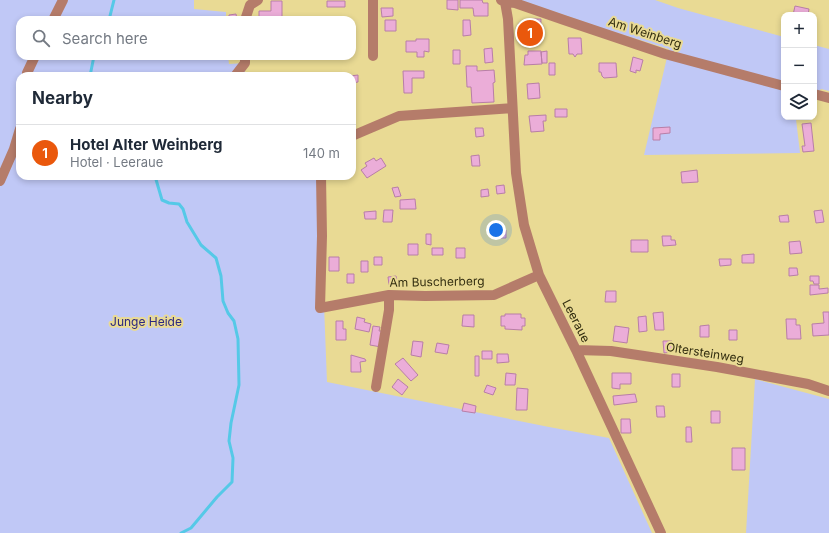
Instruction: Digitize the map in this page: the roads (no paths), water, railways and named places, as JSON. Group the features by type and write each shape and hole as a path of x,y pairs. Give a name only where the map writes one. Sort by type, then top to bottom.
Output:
{"street":[{"path":"55,16 63,0"},
{"path":"246,16 250,5 258,0"},
{"path":"373,0 373,56"},
{"name":"Am Weinberg","path":"503,1 515,3 665,54 781,85"},
{"name":"Leeraue","path":"503,1 508,25 511,59 516,173 524,225 538,276 576,350 661,533"},
{"path":"27,72 32,60"},
{"path":"238,72 245,63 245,60"},
{"path":"817,95 829,98"},
{"path":"356,134 399,116 512,108"},
{"path":"0,181 16,142"},
{"name":"Am Buscherberg","path":"321,180 322,250 320,308 389,295 494,295 538,276"},
{"path":"376,387 389,310 389,295"},
{"name":"Oltersteinweg","path":"576,350 610,351 717,367 808,384 829,391"}],"waterway":[{"path":"110,16 114,0"},
{"path":"91,72 93,60"},
{"path":"156,180 162,200 169,203 179,204 183,209 187,222 201,245 216,258 221,276 223,301 228,313 234,321 238,339 239,385 229,441 233,458 232,482 217,497 191,528 181,533"}],"place":[{"name":"Hotel Alter Weinberg","path":"530,33"}],"park label":[{"name":"Junge Heide","path":"146,322"}]}
